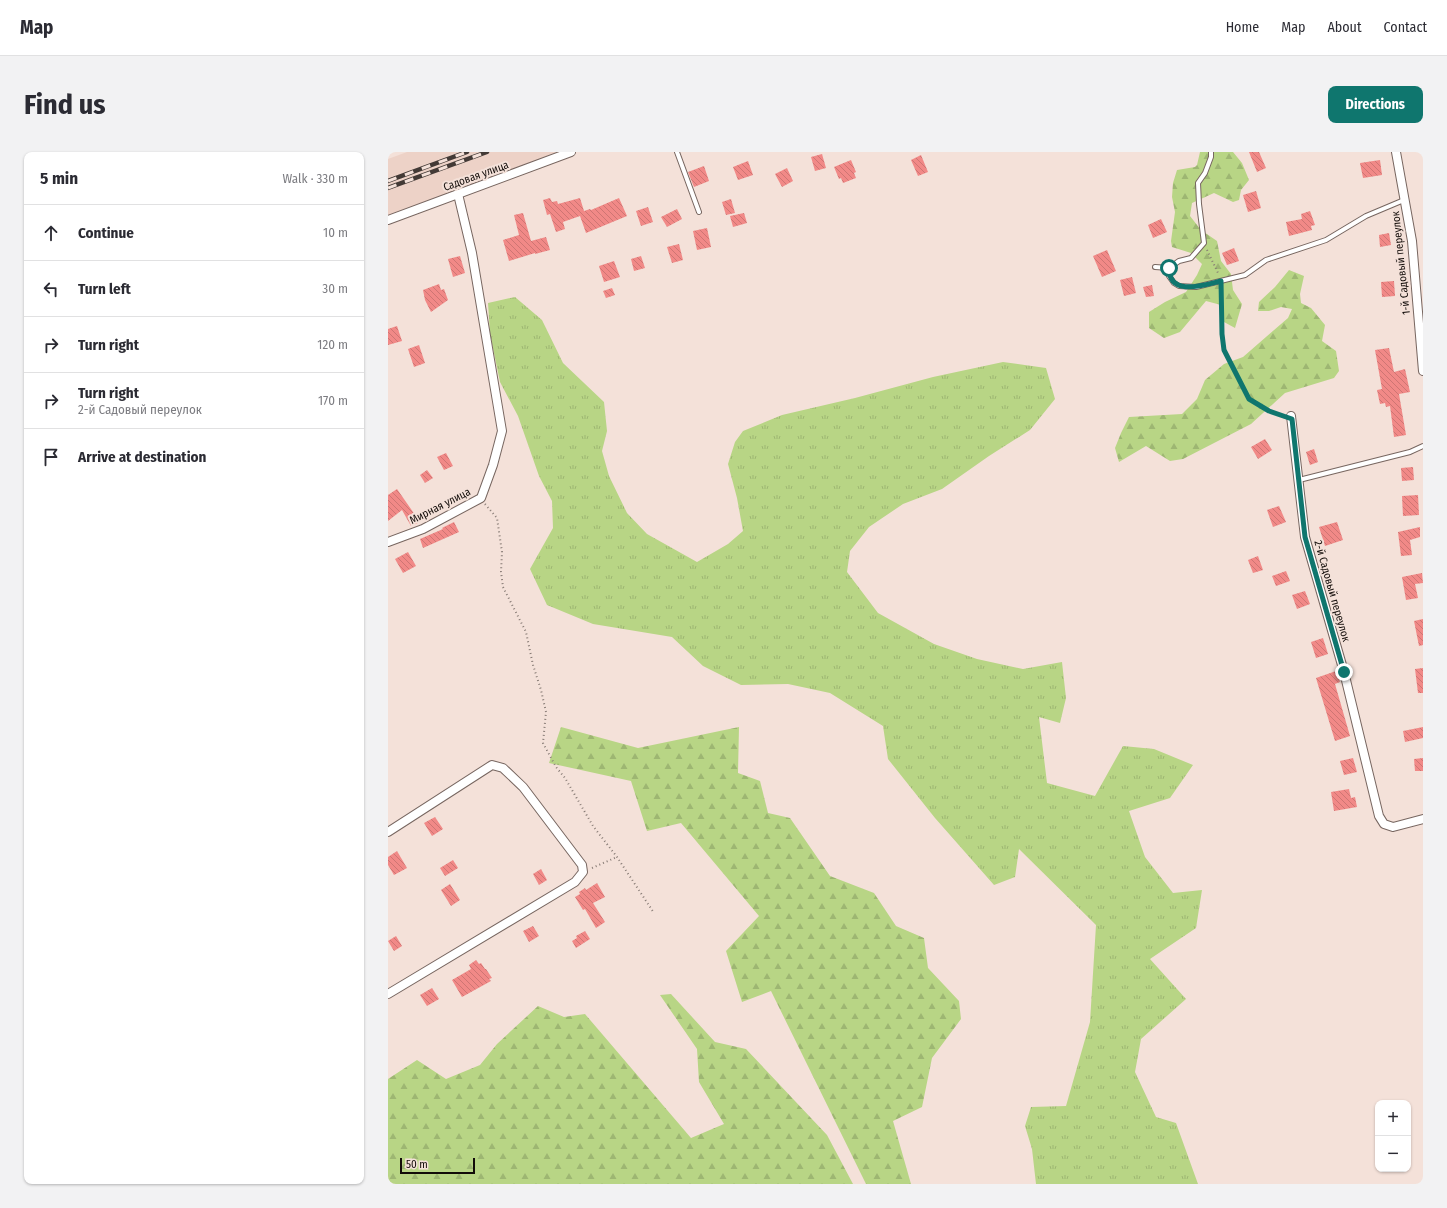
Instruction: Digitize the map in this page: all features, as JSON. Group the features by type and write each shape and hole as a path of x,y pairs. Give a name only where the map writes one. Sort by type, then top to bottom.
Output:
{"street":[{"name":"Садовая улица","path":"388,220 571,152"},
{"name":"1-й Садовый переулок","path":"1396,152 1412,241 1423,371"},
{"name":"Мирная улица","path":"388,542 423,529 481,498 493,464 502,431 472,253 458,194"},
{"name":"2-й Садовый переулок","path":"1291,417 1305,537 1344,672 1379,816 1384,824 1393,827 1423,819"},
{"path":"388,832 492,765 503,768 523,787 582,865 583,872 575,882 388,994"}],"lane":[{"path":"677,152 699,212"},
{"path":"1155,267 1169,268 1178,262 1191,258 1204,243 1198,183 1205,173 1211,157 1211,152"},
{"path":"1169,268 1169,276 1174,283 1179,286 1196,287 1245,275 1266,260 1326,240 1366,216 1405,200"},
{"path":"1299,480 1410,452 1423,446"}],"path":[{"path":"1204,243 1221,281 1222,334 1224,350 1249,399 1269,411 1291,417"},
{"path":"481,498 497,518 502,552 501,572 503,587 526,632 533,665 541,690 546,712 542,744 556,767 565,778 594,826 617,857 654,913"},
{"path":"583,872 617,857"}],"shaded area":[{"path":"407,152 562,152 388,215 388,159"}],"green space":[{"path":"1200,152 1233,152 1242,163 1249,180 1241,190 1239,200 1233,202 1214,193 1192,203 1190,216 1201,230 1217,241 1221,261 1231,274 1233,290 1242,304 1235,328 1224,322 1221,305 1206,301 1180,332 1164,338 1149,328 1149,312 1186,292 1202,264 1191,253 1172,247 1171,241 1175,212 1172,197 1173,183 1177,170 1195,167 1197,165"},
{"path":"1289,270 1304,276 1300,294 1301,303 1311,308 1325,325 1322,341 1336,351 1339,371 1334,378 1285,393 1251,424 1183,459 1170,461 1146,446 1119,462 1115,448 1129,417 1182,414 1197,399 1205,380 1224,364 1243,357 1288,318 1292,309 1281,307 1269,311 1258,311 1259,302 1275,287"},
{"path":"515,297 542,320 563,363 604,402 607,431 602,451 609,476 627,513 647,534 697,562 728,544 743,531 737,498 728,464 735,442 743,431 782,415 855,398 933,377 1003,362 1046,368 1055,399 1030,430 989,456 942,489 903,504 869,527 850,551 847,572 878,613 934,644 977,659 1023,669 1062,662 1066,698 1060,723 1039,717 1047,783 1095,796 1123,746 1154,749 1193,765 1170,798 1129,811 1145,857 1173,893 1202,890 1196,928 1150,959 1186,999 1141,1039 1135,1072 1156,1117 1176,1123 1198,1184 1036,1184 1032,1149 1025,1126 1031,1107 1066,1106 1090,1022 1096,925 1019,849 1015,877 994,885 935,818 888,759 883,726 830,693 788,684 741,685 703,666 672,637 593,624 547,605 530,569 553,528 552,501 539,476 518,416 500,382 490,334 488,303"},
{"path":"561,727 638,748 739,727 738,773 760,781 768,813 790,818 830,876 874,893 896,926 924,938 928,968 959,1001 961,1019 932,1058 922,1107 893,1121 911,1184 866,1184 771,991 742,1002 726,951 759,916 681,823 647,831 631,781 549,763"},
{"path":"671,994 715,1042 746,1049 827,1135 853,1184 388,1184 388,1079 417,1060 446,1079 480,1065 497,1044 538,1006 564,1017 585,1014 691,1138 724,1124 699,1082 697,1049 660,995"}],"building":[{"path":"1249,152 1259,152 1266,168 1257,172"},
{"path":"822,154 826,168 815,171 811,157"},
{"path":"921,155 928,172 918,176 911,160"},
{"path":"851,160 856,172 854,173 856,178 843,183 841,178 839,179 834,167"},
{"path":"1380,160 1382,175 1363,178 1360,163"},
{"path":"748,161 753,175 738,180 733,167"},
{"path":"704,166 709,181 694,187 688,172"},
{"path":"787,168 793,181 782,187 775,174"},
{"path":"1256,191 1261,208 1248,212 1243,195"},
{"path":"550,198 552,202 557,201 558,204 580,198 584,211 591,210 619,198 627,216 586,233 580,216 563,222 565,229 556,232 550,214 547,215 543,200"},
{"path":"731,199 735,213 726,215 722,202"},
{"path":"648,207 653,222 641,226 636,211"},
{"path":"677,209 682,219 667,227 661,217"},
{"path":"1310,211 1315,225 1311,226 1312,230 1289,236 1286,222 1302,219 1301,214"},
{"path":"523,213 531,241 546,237 550,250 509,261 503,240 519,235 514,215"},
{"path":"744,213 747,223 733,227 730,216"},
{"path":"1161,219 1167,232 1153,238 1148,225"},
{"path":"707,228 711,247 697,250 693,231"},
{"path":"1389,233 1391,245 1380,247 1379,235"},
{"path":"679,244 683,260 672,263 667,247"},
{"path":"1234,248 1239,261 1227,265 1222,253"},
{"path":"1107,250 1116,271 1102,277 1093,256"},
{"path":"460,256 465,273 453,277 448,259"},
{"path":"641,256 645,268 634,271 631,259"},
{"path":"614,261 620,277 604,282 599,266"},
{"path":"1132,277 1136,293 1124,296 1120,280"},
{"path":"1394,281 1395,296 1382,297 1381,282"},
{"path":"439,284 441,290 444,289 448,300 431,312 425,300 423,290"},
{"path":"1152,285 1154,296 1146,297 1143,287"},
{"path":"612,288 615,295 606,298 603,291"},
{"path":"397,326 402,341 388,345 388,329"},
{"path":"419,345 425,363 414,367 408,349"},
{"path":"1389,348 1394,372 1405,369 1410,392 1399,394 1406,435 1394,437 1390,406 1386,407 1385,403 1380,404 1377,390 1382,389 1375,350"},
{"path":"1265,439 1272,450 1258,459 1251,447"},
{"path":"1314,449 1318,462 1310,465 1306,452"},
{"path":"446,453 453,466 444,470 437,457"},
{"path":"1413,467 1414,480 1402,481 1401,468"},
{"path":"427,470 433,478 425,483 420,475"},
{"path":"397,489 420,522 411,526 402,510 388,521 388,495"},
{"path":"1418,495 1419,515 1403,516 1402,496"},
{"path":"1279,506 1286,522 1273,527 1267,510"},
{"path":"454,522 459,532 423,548 420,539 443,529 442,528"},
{"path":"1337,522 1343,540 1325,546 1319,527"},
{"path":"1420,527 1420,537 1410,540 1412,555 1401,556 1398,532"},
{"path":"408,552 416,566 403,573 395,559"},
{"path":"1258,556 1263,570 1253,573 1248,560"},
{"path":"1286,571 1290,581 1276,586 1272,576"},
{"path":"1422,573 1423,583 1415,584 1418,598 1406,600 1402,577"},
{"path":"1305,591 1310,604 1297,609 1292,595"},
{"path":"1423,619 1423,645 1419,646 1414,621"},
{"path":"1323,638 1328,654 1316,658 1311,642"},
{"path":"1423,668 1423,693 1418,693 1415,669"},
{"path":"1336,671 1340,682 1335,684 1350,736 1335,741 1316,678"},
{"path":"1423,727 1423,738 1405,742 1403,731"},
{"path":"1353,758 1357,772 1344,775 1340,761"},
{"path":"1423,758 1423,771 1415,771 1414,759"},
{"path":"1349,789 1351,798 1355,797 1357,807 1334,811 1331,792"},
{"path":"435,817 443,829 432,836 424,823"},
{"path":"397,851 407,868 394,875 388,865 388,857"},
{"path":"453,860 458,868 445,876 440,868"},
{"path":"541,869 547,880 539,885 533,874"},
{"path":"597,883 605,897 593,903 605,922 596,928 585,909 583,910 575,897 585,888 586,890"},
{"path":"450,884 460,900 451,906 441,890"},
{"path":"533,926 539,936 529,942 523,931"},
{"path":"585,931 590,939 576,948 572,941 577,938 576,936"},
{"path":"396,936 402,946 394,951 388,941"},
{"path":"476,960 486,969 492,978 489,979 491,981 462,997 452,980 471,969 469,965"},
{"path":"432,988 439,999 427,1006 420,995"}],"railway":[{"path":"388,181 467,152"},
{"path":"388,188 487,152"}],"route":[{"path":"1169,268 1169,276 1174,283 1179,286 1196,287 1221,281 1222,334 1224,350 1249,399 1269,411 1292,419 1305,537 1344,672"}]}
